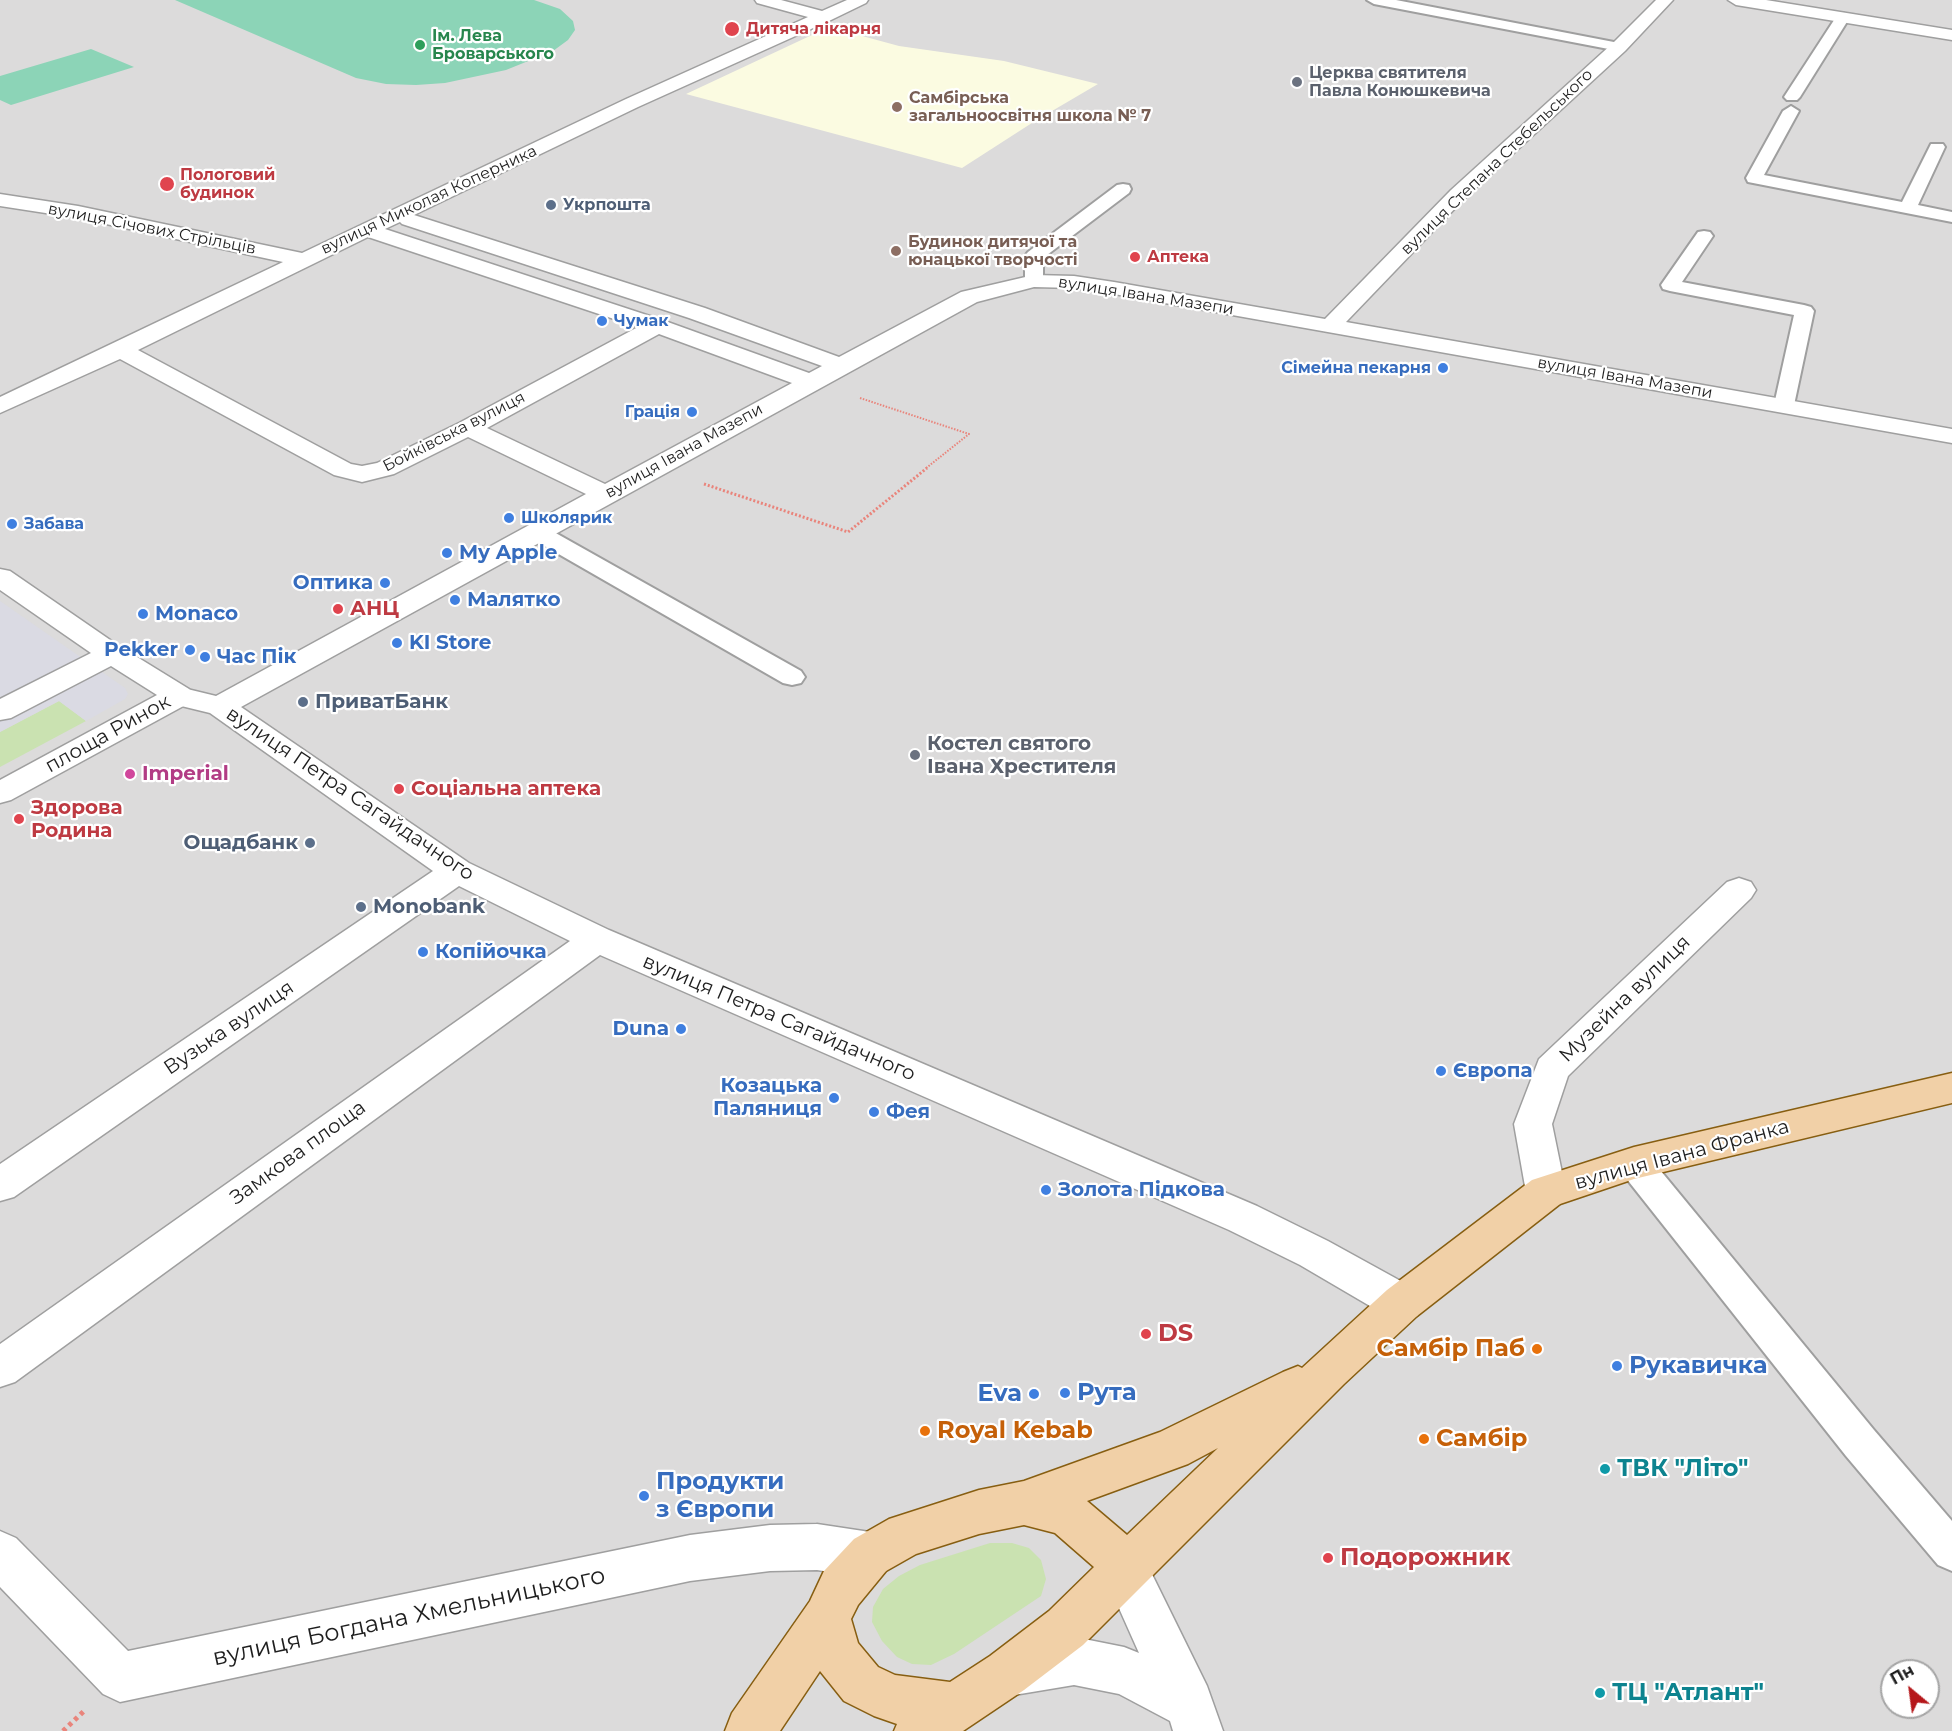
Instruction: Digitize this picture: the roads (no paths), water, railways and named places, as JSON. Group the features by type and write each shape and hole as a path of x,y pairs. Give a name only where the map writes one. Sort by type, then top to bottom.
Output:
{"main road":[{"name":"вулиця Івана Франка","path":"935,1719 1007,1673 1066,1628 1329,1370 1402,1303 1546,1192 1634,1163 1952,1089"},
{"name":"вулиця Івана Франка","path":"750,1731 827,1618 841,1588 870,1555 905,1535 979,1512 1024,1503 1172,1449 1329,1370"},
{"path":"1024,1503 1067,1514 1106,1545 1125,1570"},
{"path":"827,1618 838,1657 861,1684 935,1719"}],"street":[{"path":"763,0 825,17"},
{"name":"вулиця Миколая Коперника","path":"0,406 632,103 860,0"},
{"name":"вулиця Степана Стебельського","path":"1330,326 1458,194 1619,47 1665,0"},
{"path":"1736,0 1952,35"},
{"name":"вулиця Січових Стрільців","path":"0,200 78,212 304,260"},
{"path":"396,215 697,313 841,365"},
{"path":"367,230 657,326 812,382"},
{"name":"вулиця Івана Мазепи","path":"220,706 969,297 1034,281 1074,282 1114,288 1952,436"},
{"name":"Бойківська вулиця","path":"120,350 343,470 362,474 385,469 468,428 657,326"},
{"path":"468,428 606,494"},
{"name":"площа Ринок","path":"0,577 112,654 179,696 0,793"},
{"path":"0,711 112,654"},
{"name":"вулиця Петра Сагайдачного","path":"179,696 220,706 457,871 597,939 1243,1218 1314,1253 1402,1303"},
{"name":"Вузька вулиця","path":"0,1185 457,871"},
{"name":"Музейна вулиця","path":"1546,1192 1533,1124 1551,1069 1739,890"},
{"name":"Замкова площа","path":"0,1368 597,939"},
{"name":"вулиця Богдана Хмельницького","path":"0,1554 120,1677 690,1558 770,1548 817,1547 870,1555"},
{"path":"1125,1570 1193,1718"},
{"path":"1007,1673 1074,1661 1124,1671 1193,1718"}],"lane":[{"path":"1374,0 1619,47"},
{"path":"1843,17 1792,104 1754,178 1952,217"},
{"path":"1908,208 1937,147"},
{"path":"1034,281 1035,256 1123,189"},
{"path":"1704,236 1670,285 1804,311 1784,405"},
{"path":"537,532 792,677"},
{"path":"1634,1163 1860,1443 1952,1551"}],"place":[{"name":"Дитяча лікарня","path":"732,29"},
{"name":"Ім. Лева Броварського","path":"420,45"},
{"name":"Церква святителя Павла Конюшкевича","path":"1297,82"},
{"name":"Самбірська загальноосвітня школа № 7","path":"897,107"},
{"name":"Пологовий будинок","path":"167,184"},
{"name":"Укрпошта","path":"551,205"},
{"name":"Будинок дитячої та юнацької творчості","path":"896,251"},
{"name":"Аптека","path":"1135,257"},
{"name":"Чумак","path":"602,321"},
{"name":"Сімейна пекарня","path":"1443,368"},
{"name":"Грація","path":"692,412"},
{"name":"Школярик","path":"509,518"},
{"name":"Забава","path":"12,524"},
{"name":"My Apple","path":"447,553"},
{"name":"Оптика","path":"385,583"},
{"name":"Малятко","path":"455,600"},
{"name":"АНЦ","path":"338,609"},
{"name":"Monaco","path":"143,614"},
{"name":"KI Store","path":"397,643"},
{"name":"Pekker","path":"190,650"},
{"name":"Час Пік","path":"205,657"},
{"name":"ПриватБанк","path":"303,702"},
{"name":"Костел святого Івана Хрестителя","path":"915,755"},
{"name":"Imperial","path":"130,774"},
{"name":"Соціальна аптека","path":"399,789"},
{"name":"Здорова Родина","path":"19,819"},
{"name":"Ощадбанк","path":"310,843"},
{"name":"Monobank","path":"361,907"},
{"name":"Копійочка","path":"423,952"},
{"name":"Duna","path":"681,1029"},
{"name":"Європа","path":"1441,1071"},
{"name":"Козацька Паляниця","path":"834,1098"},
{"name":"Фея","path":"874,1112"},
{"name":"Золота Підкова","path":"1046,1190"},
{"name":"DS","path":"1146,1334"},
{"name":"Самбір Паб","path":"1537,1349"},
{"name":"Рукавичка","path":"1617,1366"},
{"name":"Рута","path":"1065,1393"},
{"name":"Eva","path":"1034,1394"},
{"name":"Royal Kebab","path":"925,1431"},
{"name":"Самбір","path":"1424,1439"},
{"name":"ТВК \"Літо\"","path":"1605,1469"},
{"name":"Продукти з Європи","path":"644,1496"},
{"name":"Подорожник","path":"1328,1558"},
{"name":"ТЦ \"Атлант\"","path":"1600,1693"}]}
